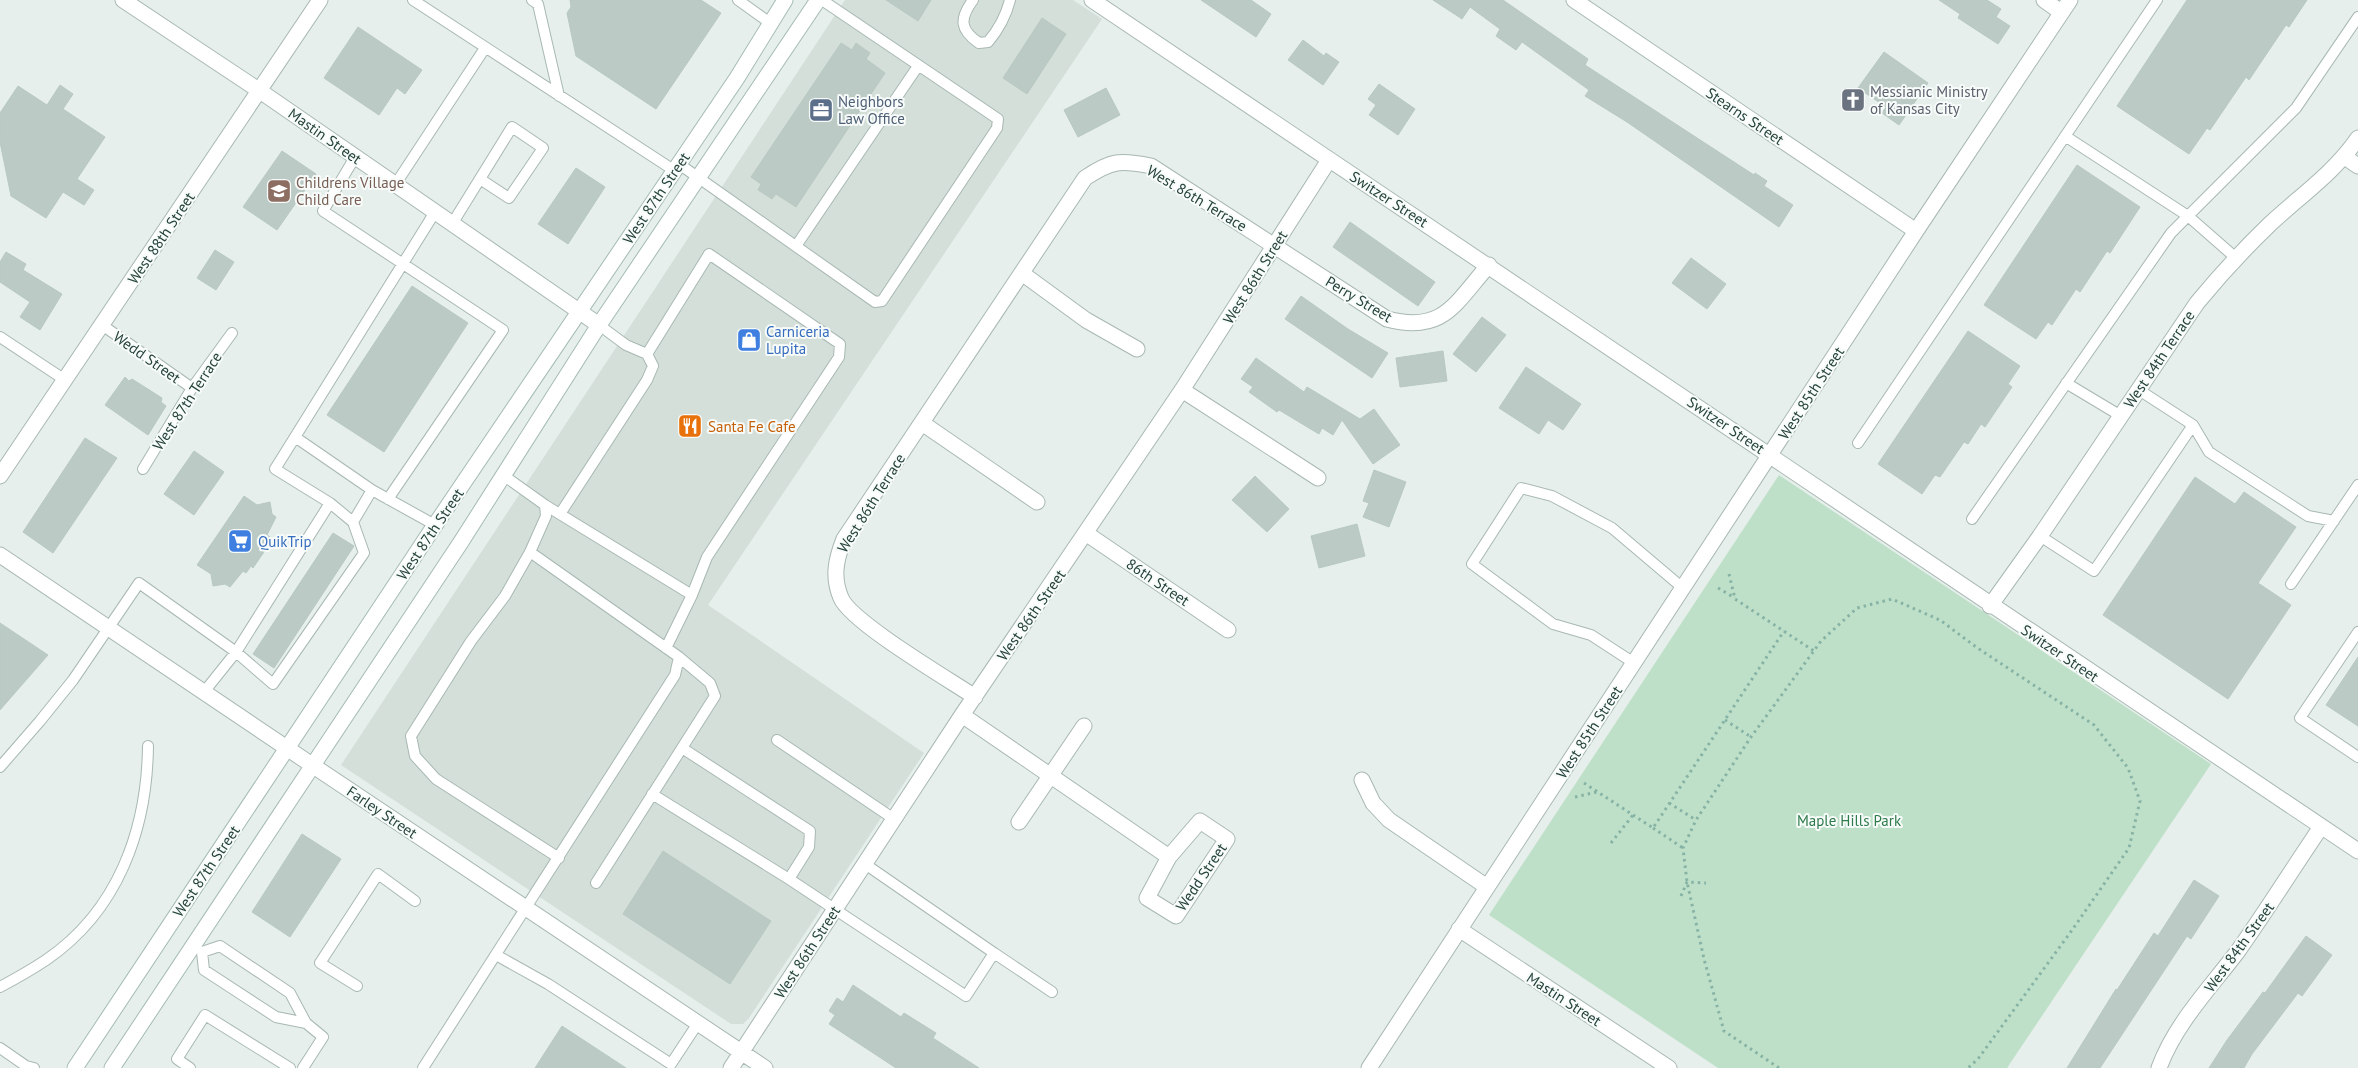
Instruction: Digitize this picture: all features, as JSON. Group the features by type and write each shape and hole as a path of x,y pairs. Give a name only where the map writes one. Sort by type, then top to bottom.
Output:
{"street":[{"name":"Mastin Street","path":"122,0 260,91 599,325"},
{"name":"West 88th Street","path":"0,476 320,0"},
{"name":"West 87th Street","path":"75,1068 435,525 737,78 785,0"},
{"name":"West 87th Street","path":"112,1068 197,949 312,765 503,475 599,325 698,176 820,0"},
{"name":"Switzer Street","path":"1092,0 1771,455 1990,606 2358,851"},
{"name":"Stearns Street","path":"1574,0 1916,231"},
{"path":"2044,0 2065,6"},
{"name":"West 85th Street","path":"1369,1068 2065,6"},
{"name":"West 84th Terrace","path":"1990,606 2040,536 2197,303 2236,258 2270,224 2345,157 2358,138"},
{"path":"2345,157 2358,166"},
{"name":"West 86th Street","path":"731,1068 962,715 1087,534 1182,390 1329,160"},
{"name":"West 86th Terrace","path":"975,697 858,619 841,599 835,577 836,558 844,539 994,313 1023,274 1069,199 1085,178 1105,165 1125,161 1151,166 1275,246"},
{"name":"Perry Street","path":"1275,246 1386,319 1406,324 1425,322 1443,315 1457,304 1489,265"},
{"path":"1023,274 1086,320 1137,349"},
{"path":"1182,390 1318,478"},
{"path":"922,424 1037,502"},
{"name":"86th Street","path":"1087,534 1228,630"},
{"name":"Farley Street","path":"0,555 765,1068"},
{"path":"962,715 1169,857"},
{"path":"1019,822 1084,726"},
{"path":"1362,780 1373,803 1389,820 1487,887"},
{"name":"Wedd Street","path":"1200,821 1227,839 1176,916 1147,898 1169,857 1200,821"},
{"name":"West 84th Street","path":"2159,1068 2165,1052 2180,1026 2257,924 2321,827"},
{"name":"Mastin Street","path":"1459,929 1669,1068"}],"lane":[{"path":"413,0 559,96 677,168 698,176 876,302 882,301 997,128 998,119 820,0"},
{"path":"532,0 538,4 559,96"},
{"path":"738,0 770,23"},
{"path":"972,0 966,9 962,24 967,34 979,43 988,42 995,34 1006,16 1010,0"},
{"path":"1858,443 2156,0"},
{"path":"1972,519 2170,233 2296,108 2358,17"},
{"path":"396,185 486,48"},
{"path":"796,246 918,66"},
{"path":"452,224 512,127 543,148 509,198 480,179"},
{"path":"2065,136 2188,216 2236,258"},
{"path":"355,157 324,211 503,330 388,499"},
{"path":"0,767 40,721 139,583 236,652 273,684 364,552 353,522 330,503 275,469 435,212"},
{"path":"647,354 709,254 840,344 839,357 707,557 692,595 666,648"},
{"name":"Wedd Street","path":"102,325 192,388"},
{"path":"560,514 648,380 653,366 647,354 626,345 599,325"},
{"name":"West 87th Terrace","path":"143,470 192,388 232,333"},
{"path":"0,337 65,380"},
{"path":"2066,383 2121,416"},
{"path":"2139,390 2193,425 2209,452 2308,516 2334,521"},
{"path":"2040,536 2094,571 2193,425"},
{"path":"296,437 372,490 435,525"},
{"path":"503,475 545,505 692,595"},
{"path":"2291,584 2358,485"},
{"path":"1634,663 1591,635 1553,624 1472,564 1521,488 1552,496 1612,528 1684,588"},
{"path":"353,522 372,490"},
{"path":"204,692 236,652 330,503"},
{"path":"545,505 546,516 530,552 506,596 471,640 411,736 415,756 436,780 559,858"},
{"path":"530,552 679,657 710,683 715,696 596,883"},
{"path":"2358,632 2300,718 2358,757"},
{"path":"423,1068 675,675 679,657"},
{"path":"777,740 894,819"},
{"path":"0,987 47,960 77,934 122,873 139,824 148,769 148,746"},
{"path":"682,748 810,831 809,847 789,879"},
{"path":"652,794 789,879 966,996 994,953"},
{"path":"865,864 1052,992"},
{"path":"357,986 320,963 378,874 415,901"},
{"path":"303,1068 323,1037 306,1023 290,994 220,946 197,949 204,970 276,1017 306,1023"},
{"path":"496,955 548,984 670,1066 698,1024"},
{"path":"190,1068 177,1060 205,1015 290,1068"},
{"path":"0,1048 26,1066 34,1068"}],"path":[{"path":"1728,574 1735,599"},
{"path":"1718,588 1814,651"},
{"path":"1779,1068 1724,1031 1704,959 1683,848 1696,820 1751,737 1821,641 1857,608 1892,599 1940,620 1976,647 2094,726 2128,768 2140,800 2129,848 1978,1059 1968,1068"},
{"path":"1653,828 1784,631"},
{"path":"1725,720 1751,737"},
{"path":"1584,783 1683,848"},
{"path":"1575,797 1598,792"},
{"path":"1669,803 1696,820"},
{"path":"1611,843 1633,815"},
{"path":"1688,882 1706,883"},
{"path":"1681,896 1688,882"}],"shaded area":[{"path":"845,0 1073,0 1102,19 708,605 924,753 749,1018 743,1024 731,1024 341,765"}],"green space":[{"name":"Maple Hills Park","path":"1779,475 2211,764 2007,1068 1718,1068 1489,915"}],"building":[{"path":"570,0 701,0 721,13 656,109 576,56 567,13 571,7"},
{"path":"886,0 931,0 918,21"},
{"path":"1201,0 1251,0 1271,14 1256,37"},
{"path":"1433,0 1503,0 1588,59 1585,65 1754,175 1755,173 1767,181 1764,186 1793,205 1779,227 1627,122 1585,96 1589,90 1522,42 1516,50 1496,36 1500,29 1470,7 1462,19"},
{"path":"1939,0 1987,0 2001,9 1996,17 2010,26 1998,44 1958,18 1960,14"},
{"path":"2187,0 2307,0 2289,27 2286,25 2249,80 2246,77 2210,130 2207,128 2189,154 2117,106"},
{"path":"1042,18 1066,34 1027,94 1003,78"},
{"path":"358,27 422,70 405,94 397,88 379,115 324,78"},
{"path":"1303,40 1324,56 1326,53 1339,62 1323,85 1288,60"},
{"path":"841,43 852,50 856,43 870,53 866,59 885,73 796,207 776,194 772,199 758,190 761,184 751,177"},
{"path":"1884,52 1928,83 1899,125 1882,113 1886,107 1858,88"},
{"path":"1379,84 1415,109 1398,135 1369,115 1376,105 1368,99"},
{"path":"60,85 73,94 63,109 105,137 77,179 94,190 84,205 63,192 46,218 11,196 0,142 0,113 18,86 47,105"},
{"path":"1106,88 1120,115 1078,137 1064,110"},
{"name":"Childrens Village Child Care","path":"282,151 316,174 277,230 243,207"},
{"path":"2077,165 2140,207 2110,253 2107,251 2080,292 2076,289 2052,325 2048,322 2036,339 1984,305"},
{"path":"576,168 605,187 568,244 538,224"},
{"path":"1350,222 1435,282 1418,306 1333,247"},
{"path":"215,250 234,262 216,290 197,278"},
{"path":"6,252 26,264 23,270 62,294 40,330 20,317 30,302 0,282 0,262"},
{"path":"1691,258 1726,284 1707,309 1672,283"},
{"path":"412,286 468,323 384,452 327,415"},
{"path":"1301,296 1348,329 1388,353 1372,378 1285,319"},
{"path":"1482,317 1506,335 1476,372 1453,354"},
{"path":"1968,331 2020,366 2008,384 2012,387 1985,427 1981,424 1968,444 1964,442 1940,477 1935,475 1922,494 1878,464"},
{"path":"1443,351 1447,381 1400,387 1396,358"},
{"path":"1256,358 1304,392 1307,387 1360,419 1374,409 1400,445 1373,464 1342,420 1333,435 1322,428 1319,434 1279,410 1277,412 1249,392 1253,387 1241,379"},
{"path":"1526,367 1581,404 1563,430 1548,420 1539,434 1499,408"},
{"path":"125,377 129,381 132,379 162,398 161,402 166,406 148,435 105,405"},
{"path":"85,438 117,458 53,553 23,532"},
{"path":"194,451 224,472 194,515 164,494"},
{"path":"1374,470 1406,482 1389,527 1363,517 1369,503 1363,501"},
{"path":"1255,476 1289,509 1267,532 1232,500"},
{"path":"2195,477 2235,504 2244,492 2296,527 2258,583 2291,605 2228,699 2103,615"},
{"name":"QuikTrip","path":"244,496 257,505 270,502 272,514 276,517 267,535 270,537 265,544 268,546 253,568 251,566 246,573 243,571 230,587 225,584 213,586 211,574 197,565"},
{"path":"1357,524 1365,556 1319,568 1311,536"},
{"name":"QuikTrip","path":"333,533 354,546 274,668 253,654"},
{"path":"0,623 48,655 0,710"},
{"path":"2358,657 2358,726 2326,705"},
{"path":"302,834 341,859 290,937 252,912"},
{"path":"663,851 771,921 730,984 623,914"},
{"path":"2194,880 2219,896 2191,939 2187,936 2100,1068 2067,1068 2116,989 2154,933 2158,936"},
{"path":"2306,936 2332,955 2302,996 2298,993 2252,1054 2244,1068 2209,1068 2227,1040 2263,992 2265,993"},
{"path":"853,985 901,1017 904,1013 936,1033 933,1038 979,1068 896,1068 829,1024 835,1015 829,1011 837,998 843,1002"},
{"path":"562,1026 626,1068 535,1068"}],"place":[{"name":"Messianic Ministry of Kansas City","path":"1853,100"},
{"name":"Neighbors Law Office","path":"821,110"},
{"name":"Childrens Village Child Care","path":"279,191"},
{"name":"Carniceria Lupita","path":"749,340"},
{"name":"Santa Fe Cafe","path":"690,426"},
{"name":"QuikTrip","path":"240,541"}]}
